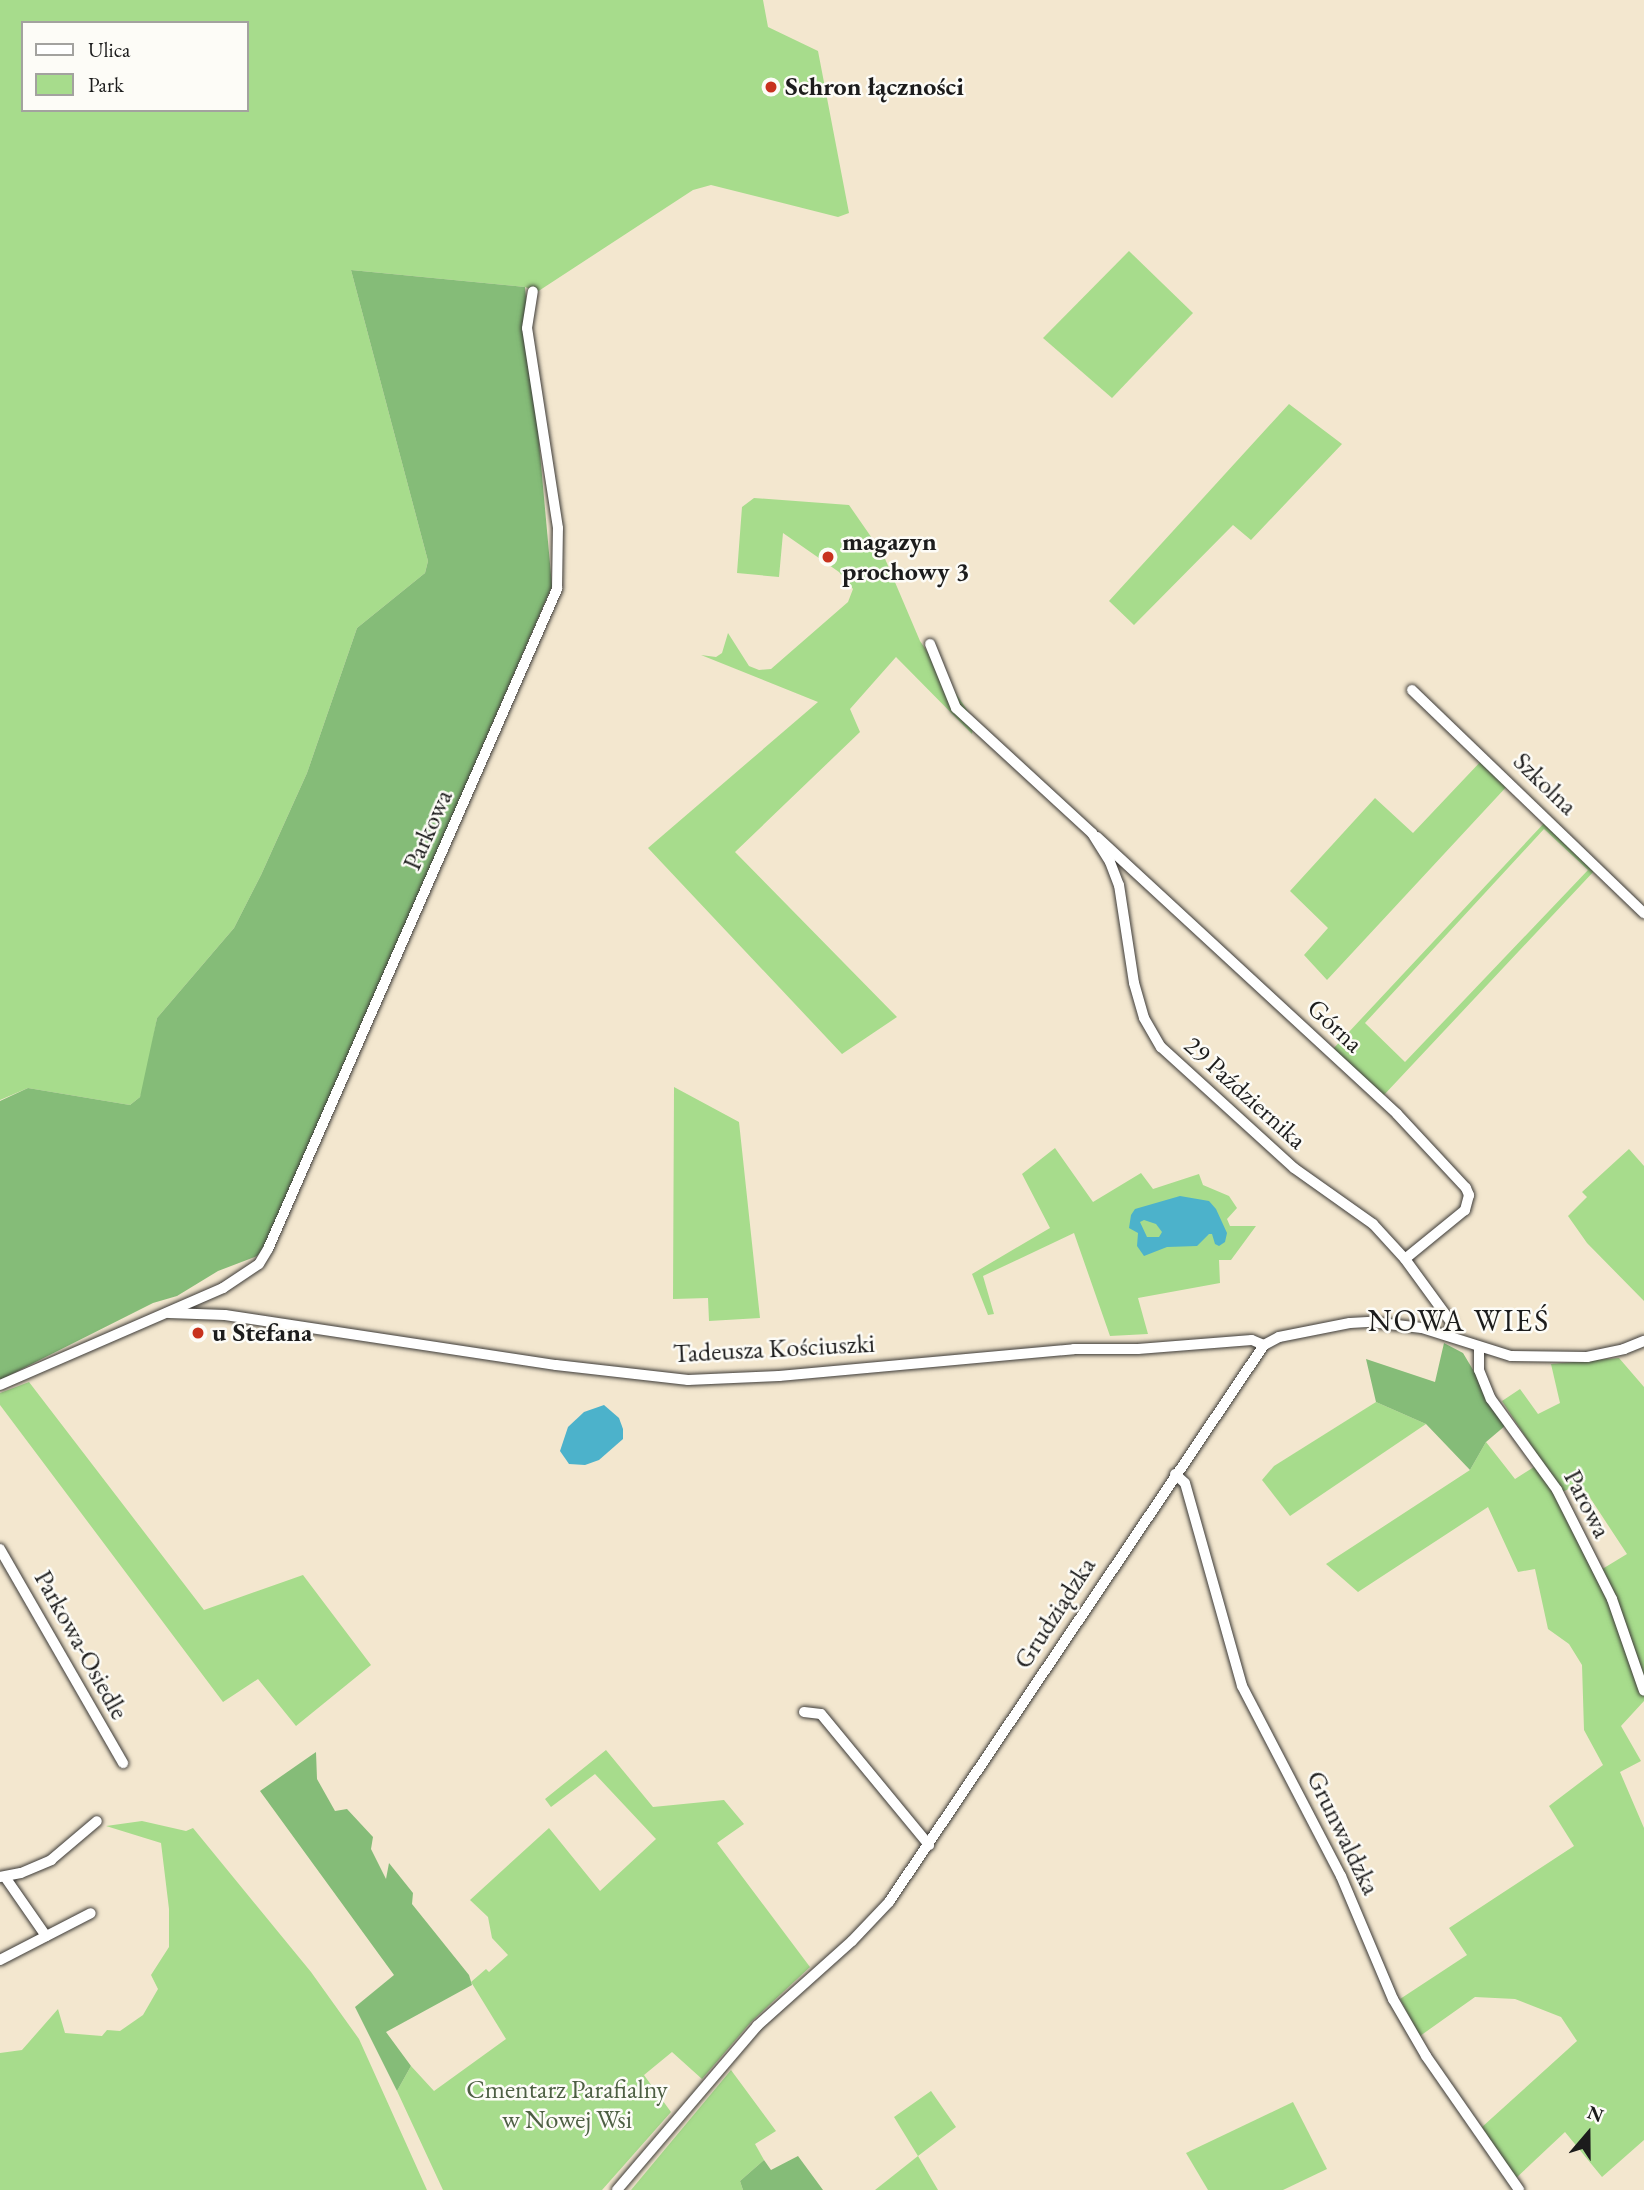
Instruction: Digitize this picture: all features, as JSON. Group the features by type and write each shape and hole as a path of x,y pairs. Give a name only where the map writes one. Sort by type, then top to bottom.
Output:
{"street":[{"name":"Parkowa","path":"0,1385 244,1277 259,1264 268,1249 557,589 558,528 527,328 533,291"},
{"name":"29 Października","path":"930,644 956,708 1094,837 1119,885 1135,983 1144,1018 1161,1047 1294,1168 1373,1224 1405,1259 1451,1322 1450,1336"},
{"name":"Szkolna","path":"1412,690 1644,912"},
{"name":"Górna","path":"1094,837 1100,836 1396,1114 1466,1188 1469,1195 1465,1210 1405,1259"},
{"name":"Tadeusza Kościuszki","path":"163,1313 225,1315 556,1365 688,1380 779,1376 1074,1349 1138,1349 1252,1340 1264,1345"},
{"path":"1264,1345 1279,1337 1350,1323 1393,1324 1450,1336 1511,1356 1551,1359 1606,1354 1644,1341"},
{"name":"Grudziądzka","path":"617,2190 757,2026 852,1941 889,1902 1264,1345"},
{"name":"Parowa","path":"1479,1347 1479,1370 1491,1399 1557,1490 1612,1599 1644,1691"},
{"name":"Grunwaldzka","path":"1175,1474 1185,1483 1242,1686 1341,1875 1393,1999 1426,2056 1519,2190"},
{"name":"Parkowa-Osiedle","path":"0,1549 123,1763"},
{"path":"804,1712 821,1714 929,1845"},
{"path":"46,1936 3,1877 51,1860 97,1821"},
{"path":"0,1960 91,1913"}],"green space":[{"path":"0,0 763,0 768,27 818,51 849,213 838,217 711,185 693,190 537,292 525,287 351,270 428,561 425,573 357,628 307,773 234,928 157,1018 140,1097 130,1105 28,1088 0,1100"},
{"path":"1129,251 1193,313 1112,398 1043,338"},
{"path":"351,270 525,287 552,586 268,1242 257,1256 218,1271 177,1296 153,1303 0,1380 0,1101 28,1088 130,1105 140,1097 157,1018 234,928 307,773 357,628 425,573 428,561"},
{"path":"1289,404 1342,444 1251,540 1233,525 1134,625 1109,601"},
{"path":"754,498 849,505 883,554 920,641 974,720 972,734 896,657 850,709 860,732 735,852 897,1017 842,1054 648,848 818,702 701,655 716,657 722,653 728,633 749,666 759,670 771,669 848,602 853,589 839,572 783,533 779,577 737,573 742,507"},
{"path":"1483,759 1509,784 1327,980 1304,955 1328,928 1290,891 1375,798 1413,833"},
{"path":"1546,821 1596,869 1383,1096 1333,1049","holes":["1544,829 1588,870 1405,1062 1365,1023"]},
{"path":"674,1087 739,1122 760,1318 709,1321 708,1298 673,1299"},
{"path":"1055,1148 1093,1202 1141,1173 1153,1189 1199,1174 1203,1185 1229,1196 1237,1208 1227,1219 1230,1226 1256,1226 1231,1260 1219,1260 1220,1283 1138,1298 1148,1334 1110,1336 1074,1233 983,1276 994,1314 988,1315 972,1274 1050,1228 1022,1174"},
{"path":"1629,1149 1644,1166 1644,1301 1587,1243 1568,1216 1587,1197 1582,1192"},
{"path":"1444,1343 1463,1353 1506,1425 1486,1442 1470,1470 1426,1424 1376,1402 1366,1359 1435,1382"},
{"path":"1619,1358 1644,1387 1644,1701 1621,1726 1641,1761 1620,1772 1644,1828 1644,2140 1602,2177 1565,2132 1515,2179 1482,2127 1577,2041 1561,2017 1515,1999 1475,1997 1420,2036 1400,1999 1467,1955 1449,1928 1574,1846 1549,1806 1603,1765 1584,1730 1582,1665 1569,1644 1548,1629 1535,1569 1518,1572 1488,1507 1358,1592 1326,1564 1470,1470 1486,1442 1515,1479 1542,1462 1502,1401 1520,1389 1538,1414 1560,1403 1551,1364","holes":["1581,1484 1627,1554 1599,1571 1562,1492"]},
{"path":"29,1382 204,1610 303,1575 371,1665 296,1726 258,1679 223,1702 0,1405 0,1393"},
{"path":"1376,1402 1426,1424 1290,1516 1262,1480 1274,1466"},
{"name":"Cmentarz Parafialny w Nowej Wsi","path":"606,1750 653,1807 724,1800 744,1824 717,1843 810,1967 751,2022 702,2079 672,2052 644,2075 641,2071 671,2112 602,2190 443,2190 397,2091 411,2066 434,2091 506,2039 471,1982 486,1969 489,1972 508,1955 492,1938 488,1917 470,1900 549,1828 600,1891 656,1839 595,1774 551,1807 545,1799"},
{"path":"316,1752 317,1779 335,1811 347,1809 373,1837 371,1849 386,1879 389,1863 413,1893 412,1904 469,1975 472,1985 386,2032 411,2066 397,2091 355,2007 394,1975 260,1791"},
{"path":"142,1821 186,1831 193,1828 311,1972 359,2039 427,2190 0,2190 0,2053 22,2050 58,2009 65,2033 102,2036 107,2030 120,2031 143,2015 158,1989 151,1975 169,1947 169,1909 161,1843 106,1826"},
{"path":"731,2070 776,2131 755,2144 764,2160 740,2181 743,2190 631,2190"},
{"path":"931,2091 956,2127 918,2156 894,2117"},
{"path":"1293,2102 1327,2169 1283,2190 1208,2190 1186,2153"},
{"path":"798,2156 823,2190 743,2190 740,2181 764,2160 771,2170"},
{"path":"918,2156 938,2190 875,2190"}],"water":[{"path":"1180,1196 1209,1201 1216,1209 1227,1233 1225,1242 1219,1246 1215,1244 1212,1234 1209,1234 1197,1246 1167,1247 1144,1256 1137,1246 1138,1233 1129,1228 1135,1209","holes":["1144,1220 1156,1224 1162,1232 1159,1237 1147,1237 1140,1222"]},
{"path":"604,1405 619,1418 623,1439 599,1460 585,1465 569,1464 560,1451 568,1427 584,1412"}],"place":[{"name":"Schron łączności","path":"771,87"},
{"name":"magazyn prochowy 3","path":"828,557"},
{"name":"u Stefana","path":"198,1333"}],"district":[{"name":"NOWA WIEŚ","path":"1459,1321"}]}
